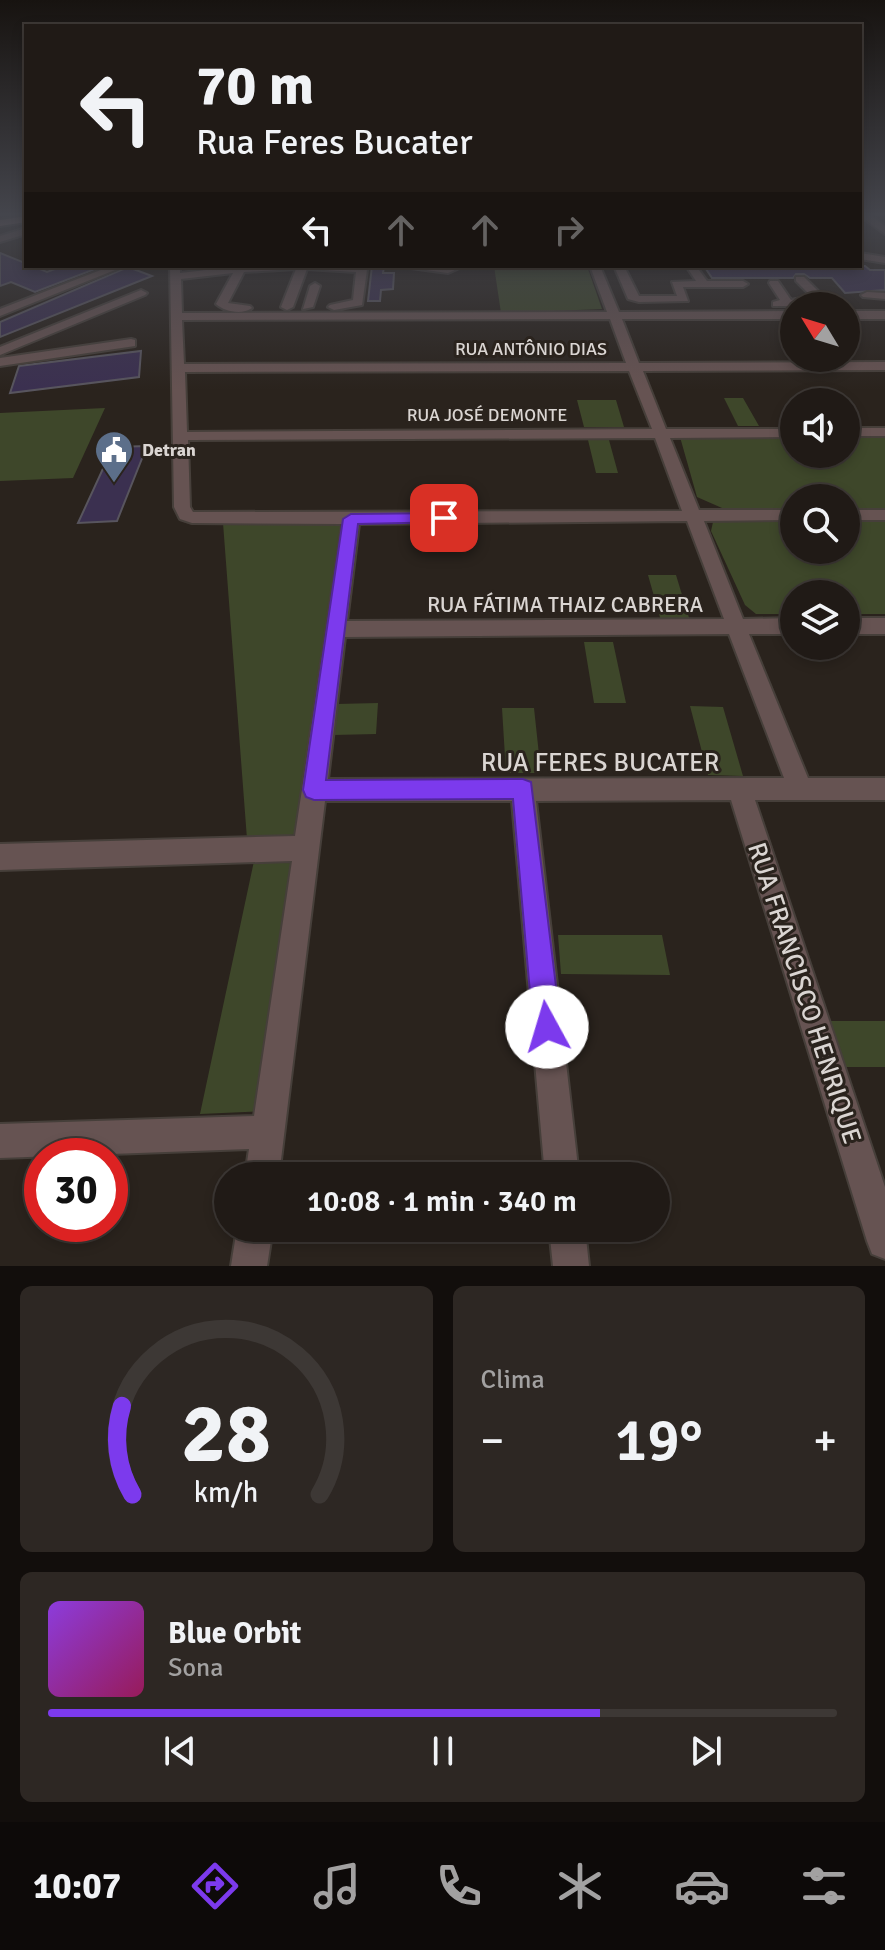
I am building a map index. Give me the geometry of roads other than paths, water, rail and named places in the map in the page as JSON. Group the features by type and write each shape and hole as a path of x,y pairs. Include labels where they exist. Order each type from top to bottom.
{"street":[{"path":"0,313 104,272"},
{"path":"176,272 182,507 186,515 199,518 351,519 780,515"},
{"path":"239,272 222,304 224,307 348,307 358,303 362,272"},
{"path":"287,307 300,272"},
{"path":"597,272 800,789"},
{"path":"622,272 634,298 780,308"},
{"path":"695,272 704,284"},
{"path":"800,279 813,292"},
{"path":"774,283 780,292"},
{"path":"686,302 676,284 743,284"},
{"path":"307,307 315,286"},
{"path":"0,351 141,293"},
{"path":"867,295 885,296"},
{"path":"177,317 612,309 686,302"},
{"path":"612,309 780,309"},
{"path":"860,315 885,315"},
{"path":"0,362 131,343"},
{"name":"RUA ANTÔNIO DIAS","path":"178,368 885,366"},
{"path":"860,432 885,432"},
{"name":"RUA JOSÉ DEMONTE","path":"180,436 780,433"},
{"path":"860,515 885,515"},
{"path":"264,1162 351,519"},
{"name":"RUA FÁTIMA THAIZ CABRERA","path":"336,629 780,626"},
{"path":"860,626 885,626"},
{"path":"523,789 561,1162"},
{"name":"RUA FERES BUCATER","path":"314,790 885,789"},
{"name":"RUA FRANCISCO HENRIQUE","path":"740,791 885,1241"},
{"path":"0,857 306,848"},
{"path":"0,1141 268,1132"},
{"path":"249,1266 253,1242"},
{"path":"568,1242 571,1266"}],"place":[{"name":"Detran","path":"114,484"}]}
